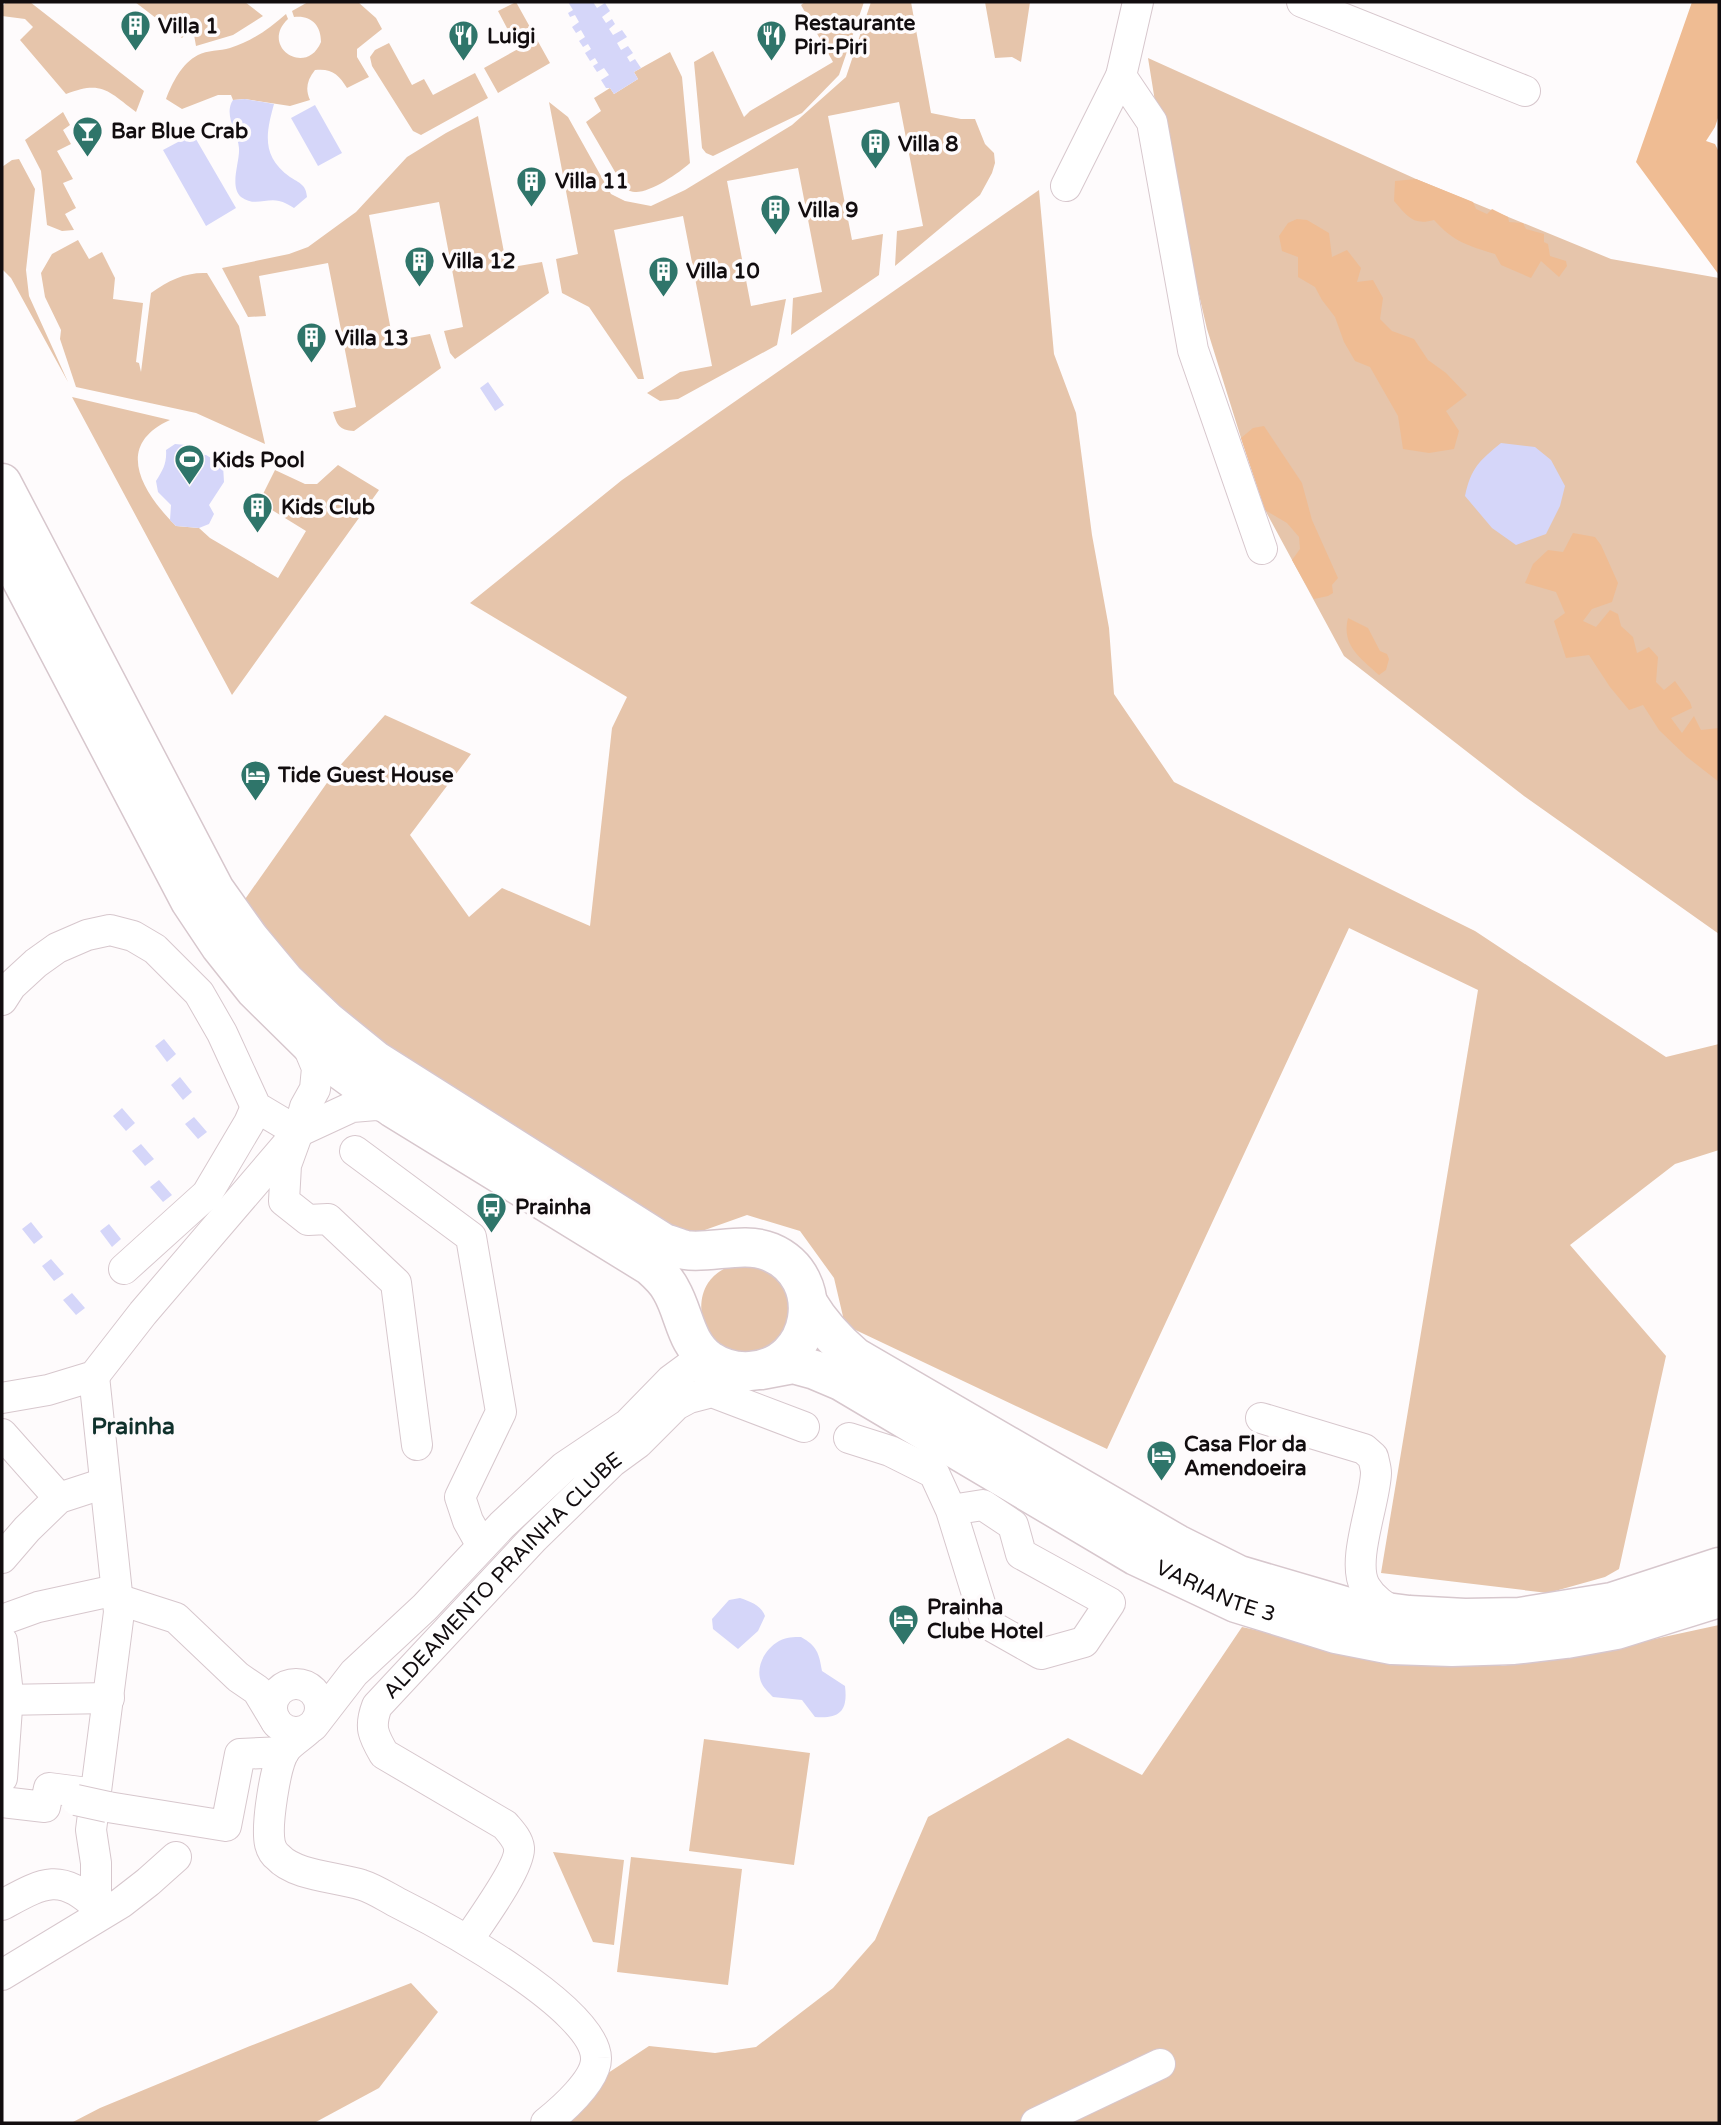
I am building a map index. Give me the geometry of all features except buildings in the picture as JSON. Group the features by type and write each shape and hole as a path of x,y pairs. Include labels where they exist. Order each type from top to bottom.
{"main road":[{"path":"2,483 215,890 250,939 285,981 327,1021 375,1060 664,1243 686,1250 759,1248 782,1259 800,1278 808,1303 808,1316 800,1340 783,1360 759,1370 733,1370 720,1366 699,1351 673,1293 664,1278 650,1266 393,1108 324,1058 256,990 220,946 190,901 2,543"},
{"path":"688,1331 683,1303 691,1278 709,1259 733,1248"},
{"name":"VARIANTE 3","path":"808,1303 820,1324 855,1357 1095,1498 1239,1575 1317,1599 1348,1607 1398,1614 1465,1618 1520,1617 1612,1602 1719,1567"},
{"name":"VARIANTE 3","path":"759,1370 793,1364 841,1381 1136,1556 1236,1603 1336,1634 1392,1644 1452,1647 1514,1645 1616,1630 1719,1598"}],"street":[{"path":"1066,186 1121,76 1138,2"},
{"path":"1302,2 1525,91"},
{"path":"1121,76 1152,122 1193,350 1262,549"},
{"path":"5,990 57,948 110,930 134,936 155,949 199,993 222,1033 256,1107 298,1132"},
{"path":"305,1039 317,1068 315,1089 305,1107 286,1165 284,1201 309,1220 328,1219 396,1283 417,1444"},
{"path":"2,1398 48,1390 94,1376 143,1313 298,1132 352,1107 376,1105 393,1108"},
{"path":"124,1269 207,1194 256,1107"},
{"path":"355,1151 471,1237 501,1412 460,1497"},
{"path":"671,1380 688,1331"},
{"path":"671,1380 690,1366 720,1366"},
{"path":"94,1376 119,1612 96,1863 96,1911"},
{"name":"ALDEAMENTO PRAINHA CLUBE","path":"355,1673 425,1607 482,1546 564,1467 628,1424 671,1380"},
{"name":"ALDEAMENTO PRAINHA CLUBE","path":"468,1940 518,1859 519,1847 514,1835 505,1825 384,1754 375,1738 372,1722 377,1706 533,1539 611,1462 638,1443 676,1405 689,1398 712,1392 804,1427"},
{"path":"1261,1418 1364,1450 1373,1457 1376,1474 1362,1555 1362,1578 1378,1603 1398,1614"},
{"path":"2,1434 59,1497"},
{"path":"849,1438 890,1451 934,1473 951,1510 986,1623 1041,1654 1084,1642 1110,1603 1021,1554 1013,1525 983,1505 951,1510"},
{"path":"2,1558 59,1497 105,1483"},
{"name":"ALDEAMENTO PRAINHA CLUBE","path":"460,1497 474,1509 508,1520"},
{"name":"ALDEAMENTO PRAINHA CLUBE","path":"460,1497 468,1521 482,1546"},
{"path":"1317,1599 1345,1587 1354,1576 1362,1555"},
{"path":"2,1620 38,1607 117,1595 176,1618 238,1677 317,1695 321,1707 318,1717 291,1734 240,1754 226,1826 102,1810 49,1788 45,1807 2,1802"},
{"path":"111,1685 154,1610"},
{"path":"2,1642 2,1778"},
{"path":"291,1734 272,1713 274,1699 283,1688 334,1685 355,1673"},
{"path":"355,1673 291,1734 275,1779 269,1826 270,1846 278,1858 290,1866 364,1885 468,1940 521,1974 567,2013 589,2037 596,2057 592,2074 559,2112 545,2123"},
{"path":"4,1700 111,1685"},
{"path":"2,1905 49,1883 78,1859 102,1810"},
{"path":"2,1975 96,1911 121,1903 176,1857"},
{"path":"49,1883 66,1886 84,1894 96,1911"},
{"path":"1036,2123 1160,2064"}],"shaded area":[{"path":"6,2 30,2 144,91 136,112 111,93 97,88 66,94 20,40 33,27 25,19 2,16 2,7"},
{"path":"135,2 245,2 263,16 233,35 196,46 194,35 188,31 182,38"},
{"path":"308,2 358,2 376,18 382,29 357,49 357,57 369,77 347,88 334,73 315,70 308,85 310,100 290,106 245,99 233,100 231,95 218,95 182,109 166,99 178,74 192,59 202,53 246,42 267,30 286,14 288,19 280,29 282,48 296,58 314,52 321,42 317,26 305,18 294,17 292,11"},
{"path":"516,2 550,63 498,93 484,68 518,49 498,11"},
{"path":"805,2 864,2 839,75 802,113 713,156 706,153 702,148 694,62 713,51 744,117 833,62 801,5"},
{"path":"871,2 911,2 931,113 975,119 985,144 994,153 992,173 980,195 895,266 897,231 923,226 899,102 828,116 852,240 883,234 879,275 791,335 793,298 822,292 798,168 727,181 751,306 786,299 777,345 678,399 660,401 647,393 680,372 712,366 683,216 614,230 644,379 638,379 589,307 562,293 556,259 578,254 549,102 568,117 611,194 625,201 651,206 685,190 792,125 846,77"},
{"path":"985,2 1030,2 1021,62 1012,57 995,58"},
{"path":"1692,2 1719,2 1719,115 1706,141 1715,144 1719,152 1719,275 1636,162"},
{"path":"389,43 412,85 424,79 433,95 475,73 488,98 421,135 413,131 372,66 370,57 375,50"},
{"path":"670,52 682,77 690,163 656,186 633,192 625,189 586,122 601,111 594,98 610,88 614,94 638,79 634,72"},
{"path":"1148,58 1416,179 1611,259 1719,278 1719,934 1524,796 1344,656 1265,510 1241,438 1207,329 1158,120"},
{"path":"63,112 70,125 63,130 71,144 57,151 73,179 63,183 76,208 65,214 74,230 62,231 47,225 41,171 25,140"},
{"path":"478,116 507,268 542,262 549,293 455,359 450,353 444,331 463,327 439,202 369,215 393,341 430,334 441,368 354,431 342,428 333,412 356,407 328,263 259,276 266,316 248,317 222,268 289,254 308,247 356,212 407,157"},
{"path":"19,159 35,189 26,270 29,296 68,382 11,278 2,269 2,167"},
{"path":"1416,179 1473,202 1476,209 1487,214 1492,209 1508,217 1509,222 1523,223 1526,229 1544,234 1544,242 1548,244 1550,256 1566,261 1567,266 1559,277 1541,261 1531,278 1501,265 1495,254 1455,238 1434,220 1416,221 1394,201 1395,181"},
{"path":"1039,190 1054,354 1076,413 1092,535 1109,628 1114,694 1174,782 1475,931 1666,1057 1719,1044 1719,1150 1675,1164 1570,1245 1666,1356 1619,1569 1605,1577 1548,1593 1381,1573 1478,990 1349,928 1107,1449 845,1325 834,1278 800,1231 747,1215 688,1236 354,1033 243,902 336,770 385,715 471,754 410,835 469,917 502,888 590,926 612,728 627,697 470,603 622,480"},
{"path":"1297,219 1307,220 1329,233 1332,257 1347,250 1361,268 1357,282 1373,280 1383,298 1380,319 1392,331 1414,339 1428,360 1446,373 1467,395 1446,411 1459,431 1454,449 1429,453 1403,449 1398,416 1370,367 1355,361 1344,342 1335,317 1315,287 1298,277 1298,257 1282,251 1279,236 1288,223"},
{"path":"78,240 89,259 102,252 115,278 113,299 143,303 136,362 139,363 141,372 151,293 178,278 207,273 239,326 265,444 196,413 76,387 60,339 61,330 45,297 41,273 52,254"},
{"path":"72,397 170,420 152,431 142,443 138,457 139,471 153,500 176,526 199,528 210,538 278,578 306,531 259,502 275,470 305,484 317,484 338,465 379,490 232,695"},
{"path":"1264,426 1302,483 1312,520 1338,578 1332,585 1333,593 1328,596 1314,599 1292,560 1300,549 1299,537 1287,523 1265,510 1241,438 1253,428"},
{"path":"1573,533 1595,537 1618,583 1612,602 1592,609 1583,621 1596,627 1610,610 1618,614 1621,626 1633,637 1637,653 1649,647 1658,657 1656,682 1664,690 1675,681 1690,702 1692,708 1671,718 1682,733 1694,716 1701,730 1719,728 1719,782 1659,730 1643,705 1629,710 1589,655 1566,658 1554,621 1565,613 1556,592 1525,583 1533,564 1548,550 1563,552"},
{"path":"1348,618 1368,628 1380,651 1387,654 1389,659 1386,670 1379,675 1359,657 1350,644 1347,636"},
{"path":"739,1262 780,1275 794,1319 770,1350 731,1353 714,1342 704,1323 701,1302 708,1283 718,1273"},
{"path":"1719,1625 1719,2123 558,2123 605,2075 649,2046 715,2053 756,2047 833,1988 875,1940 928,1817 1068,1738 1142,1775 1242,1627 1389,1659 1502,1666 1636,1643"},
{"path":"704,1739 810,1753 794,1865 689,1851"},
{"path":"553,1852 624,1860 614,1945 593,1942"},
{"path":"631,1857 742,1869 728,1985 617,1972"},
{"path":"411,1983 438,2012 379,2088 314,2123 71,2123 100,2108 250,2046"}],"water":[{"path":"568,2 593,2 597,8 605,3 610,11 602,17 606,23 612,19 615,24 609,29 613,35 622,30 627,37 617,43 621,50 628,46 633,53 627,57 630,62 635,59 641,68 634,72 638,79 614,94 610,88 606,88 601,80 609,75 604,68 597,72 593,66 598,63 595,58 590,61 585,53 591,49 588,44 583,47 579,41 585,37 581,30 576,33 572,27 579,22 575,15 570,17 568,13 573,10"},
{"path":"245,99 274,104 268,134 270,152 281,169 301,184 307,197 294,208 274,200 246,200 238,192 235,180 239,148 230,118 230,106 233,100"},
{"path":"315,105 342,153 318,166 291,118"},
{"path":"193,134 236,208 206,226 163,150"},
{"path":"488,382 504,405 495,411 480,388"},
{"path":"1501,443 1535,447 1551,460 1565,486 1560,506 1546,534 1516,545 1492,528 1465,496 1477,466"},
{"name":"Kids Pool","path":"175,444 186,445 195,454 206,455 223,465 224,482 209,505 214,514 209,524 199,528 176,526 170,520 171,505 158,492 156,481 164,466 166,450"},
{"path":"164,1039 176,1054 167,1062 155,1046"},
{"path":"180,1077 192,1092 183,1100 171,1085"},
{"path":"122,1108 135,1123 126,1131 113,1116"},
{"path":"194,1117 207,1132 198,1139 185,1124"},
{"path":"141,1144 154,1159 145,1166 132,1151"},
{"path":"159,1180 172,1195 163,1202 150,1187"},
{"path":"31,1222 43,1237 34,1244 22,1229"},
{"path":"109,1224 121,1239 112,1247 100,1231"},
{"path":"51,1259 64,1274 54,1281 42,1266"},
{"path":"72,1293 85,1308 76,1315 63,1300"},
{"path":"740,1598 758,1607 765,1616 758,1631 738,1649 713,1629 712,1619 729,1600"},
{"path":"801,1637 816,1651 822,1671 845,1686 845,1702 836,1715 815,1717 802,1700 773,1697 762,1684 760,1665 769,1649 782,1640"}],"place":[{"name":"Villa 1","path":"135,53"},
{"name":"Restaurante Piri-Piri","path":"771,62"},
{"name":"Luigi","path":"464,63"},
{"name":"Bar Blue Crab","path":"88,158"},
{"name":"Villa 8","path":"875,171"},
{"name":"Villa 11","path":"532,208"},
{"name":"Villa 9","path":"775,237"},
{"name":"Villa 12","path":"419,288"},
{"name":"Villa 10","path":"663,298"},
{"name":"Villa 13","path":"312,365"},
{"name":"Kids Pool","path":"189,487"},
{"name":"Kids Club","path":"258,534"},
{"name":"Tide Guest House","path":"255,802"},
{"name":"Prainha","path":"492,1234"},
{"name":"Casa Flor da Amendoeira","path":"1161,1483"},
{"name":"Prainha Clube Hotel","path":"904,1646"}],"district":[{"name":"Prainha","path":"133,1427"}]}
